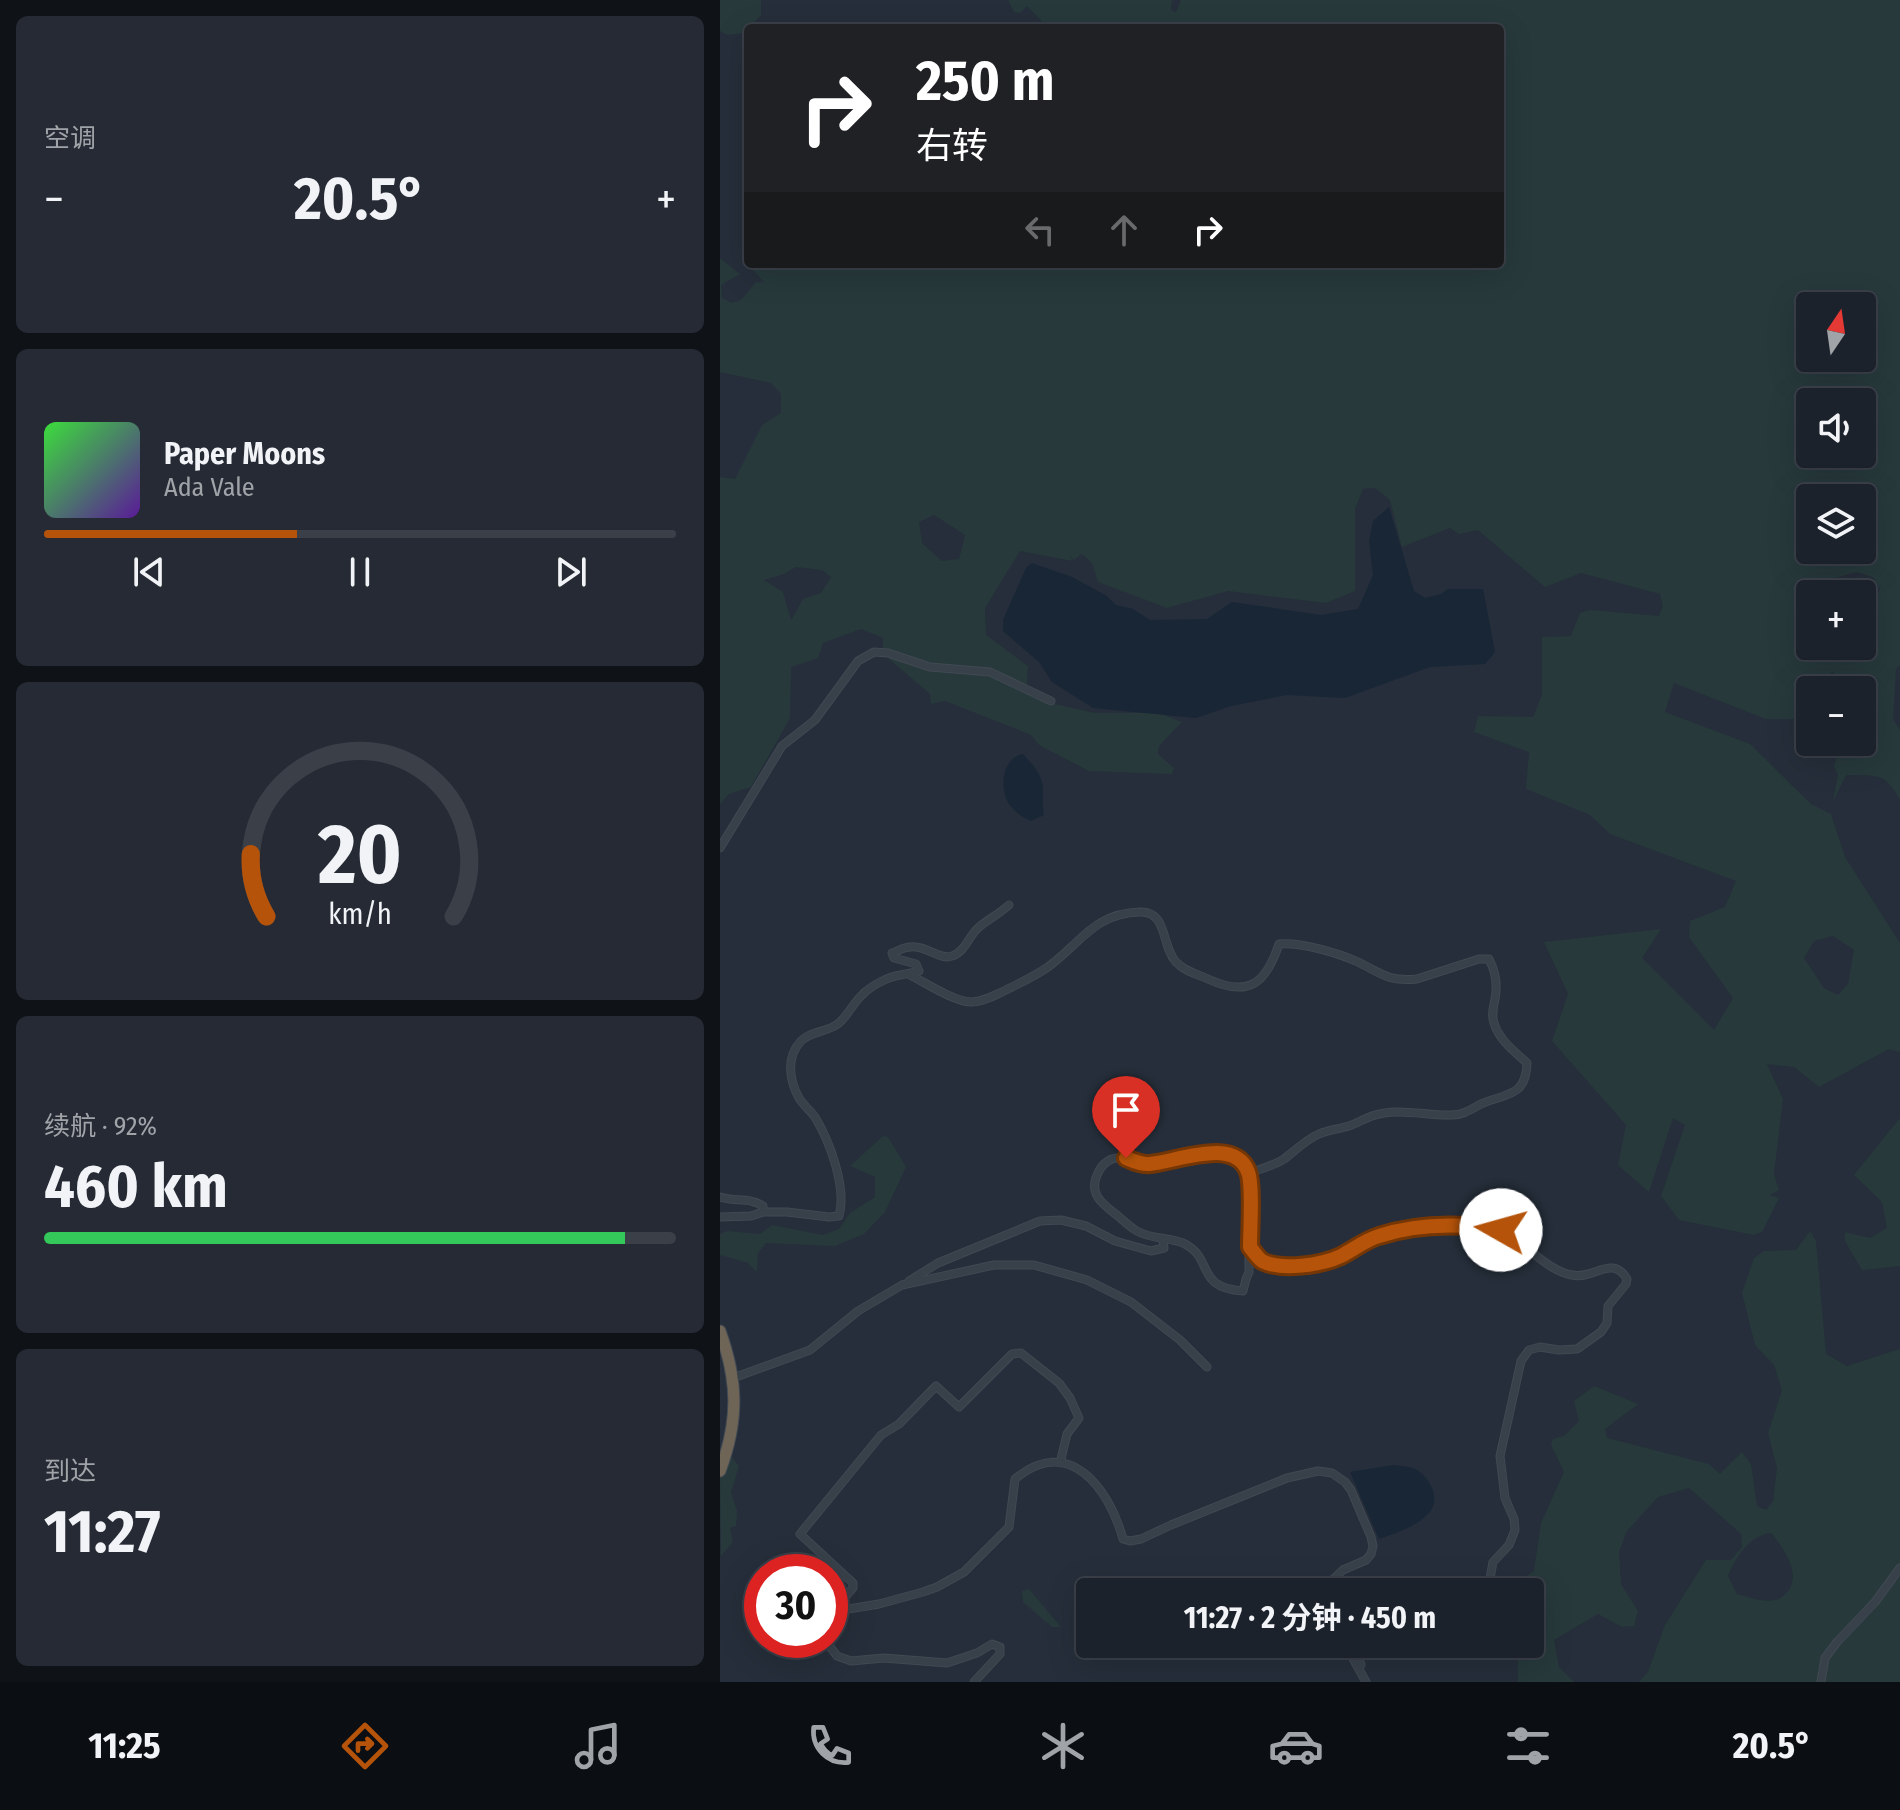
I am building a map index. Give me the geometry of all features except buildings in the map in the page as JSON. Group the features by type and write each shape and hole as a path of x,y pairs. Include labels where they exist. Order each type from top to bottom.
{"highway":[{"path":"720,1331 729,1357 734,1398 733,1424 720,1471"}],"street":[{"path":"720,848 782,746 815,720 858,661 874,652 888,653 930,667 990,672 1051,701"},
{"path":"910,975 919,971 916,964 894,958 892,953 907,946 926,948 941,957 952,956 964,948 978,928 1009,905"},
{"path":"720,1217 751,1216 763,1212 839,1216 842,1205 835,1163 815,1118 800,1099 791,1079 791,1056 803,1038 831,1028 864,993 900,974 910,975 957,998 972,1002 987,999 1050,966 1099,922 1142,912 1153,914 1160,922 1175,961 1215,982 1237,988 1258,983 1272,964 1279,944 1290,943 1337,955 1384,977 1406,980 1479,959 1489,959 1496,979 1492,1013 1494,1024 1503,1041 1527,1063 1527,1074 1514,1092 1453,1115 1374,1115 1353,1125 1320,1133 1272,1166 1249,1173"},
{"path":"1209,1153 1240,1158 1249,1173 1249,1272 1243,1291 1215,1284 1195,1250 1181,1242 1163,1240 1139,1233 1101,1203 1094,1191 1094,1180 1103,1164 1126,1158 1146,1165 1209,1153"},
{"path":"720,1197 755,1200 763,1206 763,1212"},
{"path":"733,1378 810,1350 858,1311 938,1263 1040,1221 1061,1220 1086,1226 1115,1241 1151,1251 1164,1248 1163,1240"},
{"path":"1250,1247 1262,1260 1278,1265 1301,1266 1339,1257 1381,1235 1428,1225 1459,1225 1501,1230 1547,1264 1569,1274 1588,1275 1611,1267 1624,1274 1626,1284 1610,1301 1607,1323 1601,1332 1577,1349 1540,1347 1529,1350 1521,1361 1500,1456 1505,1498 1515,1524 1514,1535 1493,1562 1490,1578"},
{"path":"902,1285 994,1265 1034,1265 1087,1280 1131,1302 1180,1340 1207,1367"},
{"path":"822,1554 800,1534 881,1435 899,1424 936,1386 959,1407 1012,1354 1021,1353 1059,1383 1079,1418 1067,1434 1060,1463"},
{"path":"848,1610 923,1592 964,1572 1009,1527 1015,1479 1033,1466 1046,1463 1060,1463 1082,1471 1094,1481 1117,1518 1123,1539 1130,1541 1287,1478 1318,1471 1337,1475 1351,1490 1373,1546 1366,1560 1343,1570 1336,1578"},
{"path":"1821,1682 1825,1658 1875,1602 1900,1568"},
{"path":"843,1658 851,1661 884,1658 947,1663 996,1644 1000,1647 1000,1654 974,1682"},
{"path":"1353,1658 1367,1682"},
{"path":"1359,1658 1367,1682"}],"shaded area":[{"path":"720,0 761,0 761,15 752,24 744,24 744,33 727,35 720,31"},
{"path":"1008,0 1172,0 1171,10 1176,12 1181,0 1900,0 1900,665 1896,669 1893,719 1900,730 1900,800 1889,784 1879,777 1846,775 1833,802 1838,775 1834,766 1837,756 1876,756 1876,676 1836,676 1832,671 1830,676 1796,676 1796,719 1766,719 1674,683 1665,712 1750,744 1811,804 1831,814 1845,857 1900,943 1900,1052 1889,1049 1819,1087 1794,1067 1767,1064 1783,1099 1774,1174 1779,1190 1770,1195 1779,1198 1762,1232 1754,1235 1679,1220 1661,1196 1685,1125 1673,1118 1649,1192 1618,1165 1626,1125 1552,1041 1568,994 1544,942 1661,929 1642,958 1714,1030 1733,998 1689,937 1690,921 1725,907 1736,881 1610,834 1590,815 1526,789 1529,752 1474,732 1478,716 1533,717 1542,695 1542,637 1571,636 1580,613 1590,610 1659,616 1663,606 1660,594 1581,573 1545,587 1478,530 1459,534 1450,528 1402,547 1390,500 1375,488 1363,489 1355,509 1355,591 1326,603 1228,591 1167,608 1098,582 1092,563 1082,554 1074,560 1069,555 1073,561 1020,551 985,608 986,635 1028,666 1027,684 1041,701 1095,713 1159,713 1182,722 1159,746 1158,754 1174,768 1172,774 1089,771 1039,745 1031,735 945,701 931,704 930,694 883,654 883,638 861,629 823,643 818,658 791,667 790,718 751,787 729,794 720,804 720,477 735,479 762,425 781,413 781,394 771,383 720,372 720,258 740,274 721,285 722,298 732,303 741,300 756,282 764,282 753,270 761,268 1504,268 1504,24 1041,24 1041,20 1027,6 1020,13 1014,12","holes":["934,515 965,535 959,559 942,561 922,543 919,522","796,567 822,570 831,577 821,593 803,599 791,620 783,592 764,580","1833,936 1854,950 1848,984 1838,995 1824,988 1804,958 1814,941"]},
{"path":"1900,1118 1900,1266 1862,1270 1845,1241 1845,1232 1870,1238 1887,1228 1882,1202 1854,1175"},
{"path":"883,1136 888,1137 906,1167 885,1212 864,1234 835,1246 766,1243 758,1253 757,1272 748,1263 720,1255 720,1234 727,1231 760,1234 772,1225 823,1235 839,1229 850,1213 875,1197 875,1177 850,1166"},
{"path":"1810,1231 1816,1241 1826,1354 1847,1366 1900,1349 1900,1682 1639,1682 1648,1672 1665,1625 1706,1560 1731,1560 1742,1547 1741,1534 1689,1488 1658,1497 1627,1531 1619,1552 1621,1584 1638,1611 1634,1626 1622,1627 1598,1614 1554,1640 1559,1667 1574,1682 1518,1682 1518,1658 1544,1658 1544,1578 1523,1578 1534,1571 1541,1523 1564,1472 1551,1445 1553,1439 1564,1436 1579,1421 1574,1401 1594,1386 1638,1404 1605,1429 1607,1438 1709,1464 1720,1474 1742,1452 1751,1464 1757,1506 1766,1510 1773,1501 1777,1468 1768,1433 1782,1390 1774,1365 1755,1345 1742,1293 1754,1258 1764,1251 1796,1250","holes":["1771,1533 1786,1554 1793,1579 1781,1598 1770,1601 1737,1594 1728,1576 1739,1555 1756,1538"]},
{"path":"728,1453 739,1466 731,1493 737,1511 736,1526 730,1528 733,1542 721,1556 720,1478"},
{"path":"1029,1589 1061,1627 1052,1627 1023,1602 1022,1591"}],"water":[{"path":"1389,507 1414,591 1425,598 1448,589 1483,589 1495,652 1485,664 1430,667 1345,698 1287,695 1231,706 1196,718 1093,708 1052,682 1039,662 1003,631 1003,620 1026,568 1032,563 1072,577 1107,596 1116,605 1133,609 1150,620 1207,619 1232,602 1321,615 1358,609 1373,575 1369,541 1373,521"},
{"path":"1023,754 1039,774 1043,788 1044,815 1031,821 1013,809 1004,791 1008,765"},
{"path":"1393,1465 1412,1468 1422,1474 1433,1490 1433,1508 1406,1529 1379,1539 1350,1472"}],"route":[{"path":"1126,1158 1146,1165 1209,1153 1240,1158 1249,1173 1250,1247 1262,1260 1278,1265 1301,1266 1323,1262 1339,1257 1376,1236 1428,1225 1501,1230"}]}
